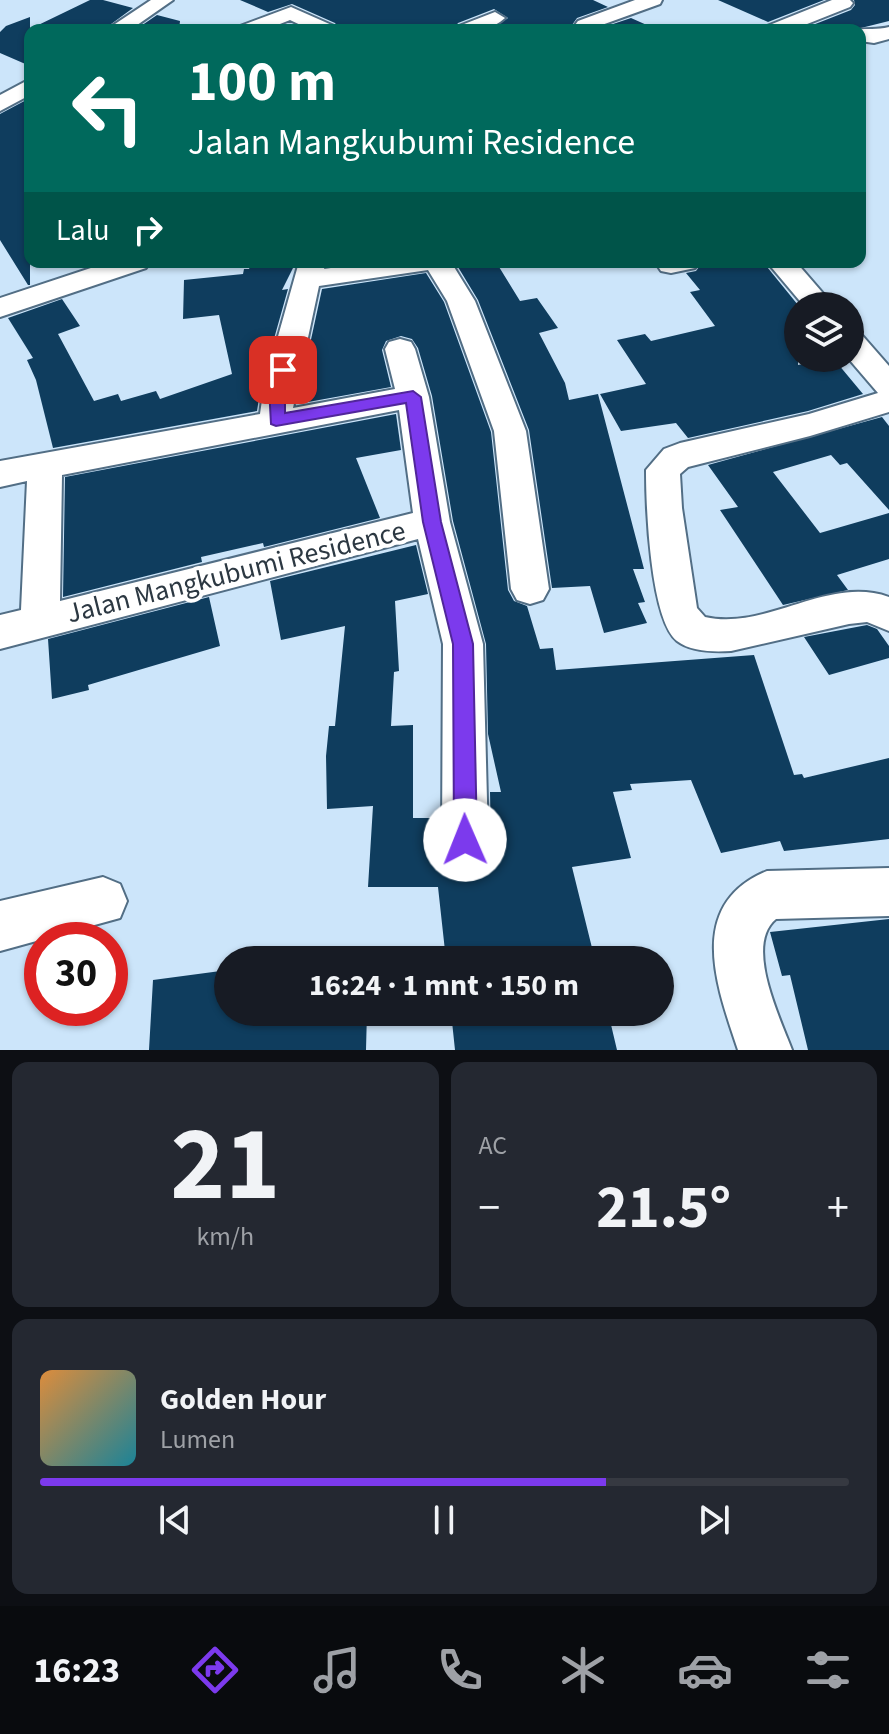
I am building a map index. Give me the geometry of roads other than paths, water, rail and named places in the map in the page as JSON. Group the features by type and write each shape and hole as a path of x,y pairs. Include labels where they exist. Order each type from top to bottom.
{"street":[{"path":"126,24 164,0"},
{"path":"588,24 653,0"},
{"path":"789,24 843,3 841,0"},
{"path":"264,24 291,13 314,24"},
{"path":"808,16 830,24"},
{"path":"135,18 152,24"},
{"path":"480,24 495,18"},
{"path":"866,36 889,33"},
{"path":"0,77 24,86"},
{"path":"0,104 24,90"},
{"path":"276,420 277,387 290,354 309,271 349,268"},
{"path":"441,268 461,301 510,431 530,589"},
{"path":"786,268 808,292"},
{"path":"0,308 84,269"},
{"name":"Jalan Mangkubumi Residence","path":"400,349 413,397 432,522 463,644 465,840"},
{"path":"864,357 889,386"},
{"path":"0,474 276,420 413,397"},
{"path":"889,401 810,425 692,451 676,458 663,470 664,508 678,608 692,631 706,636 733,634 868,605 889,615"},
{"name":"Jalan Mangkubumi Residence","path":"40,622 45,466"},
{"name":"Jalan Mangkubumi Residence","path":"0,632 432,522"},
{"path":"765,1050 741,976 737,943 744,913 752,903 767,895 889,892"},
{"path":"0,926 103,901"}]}
